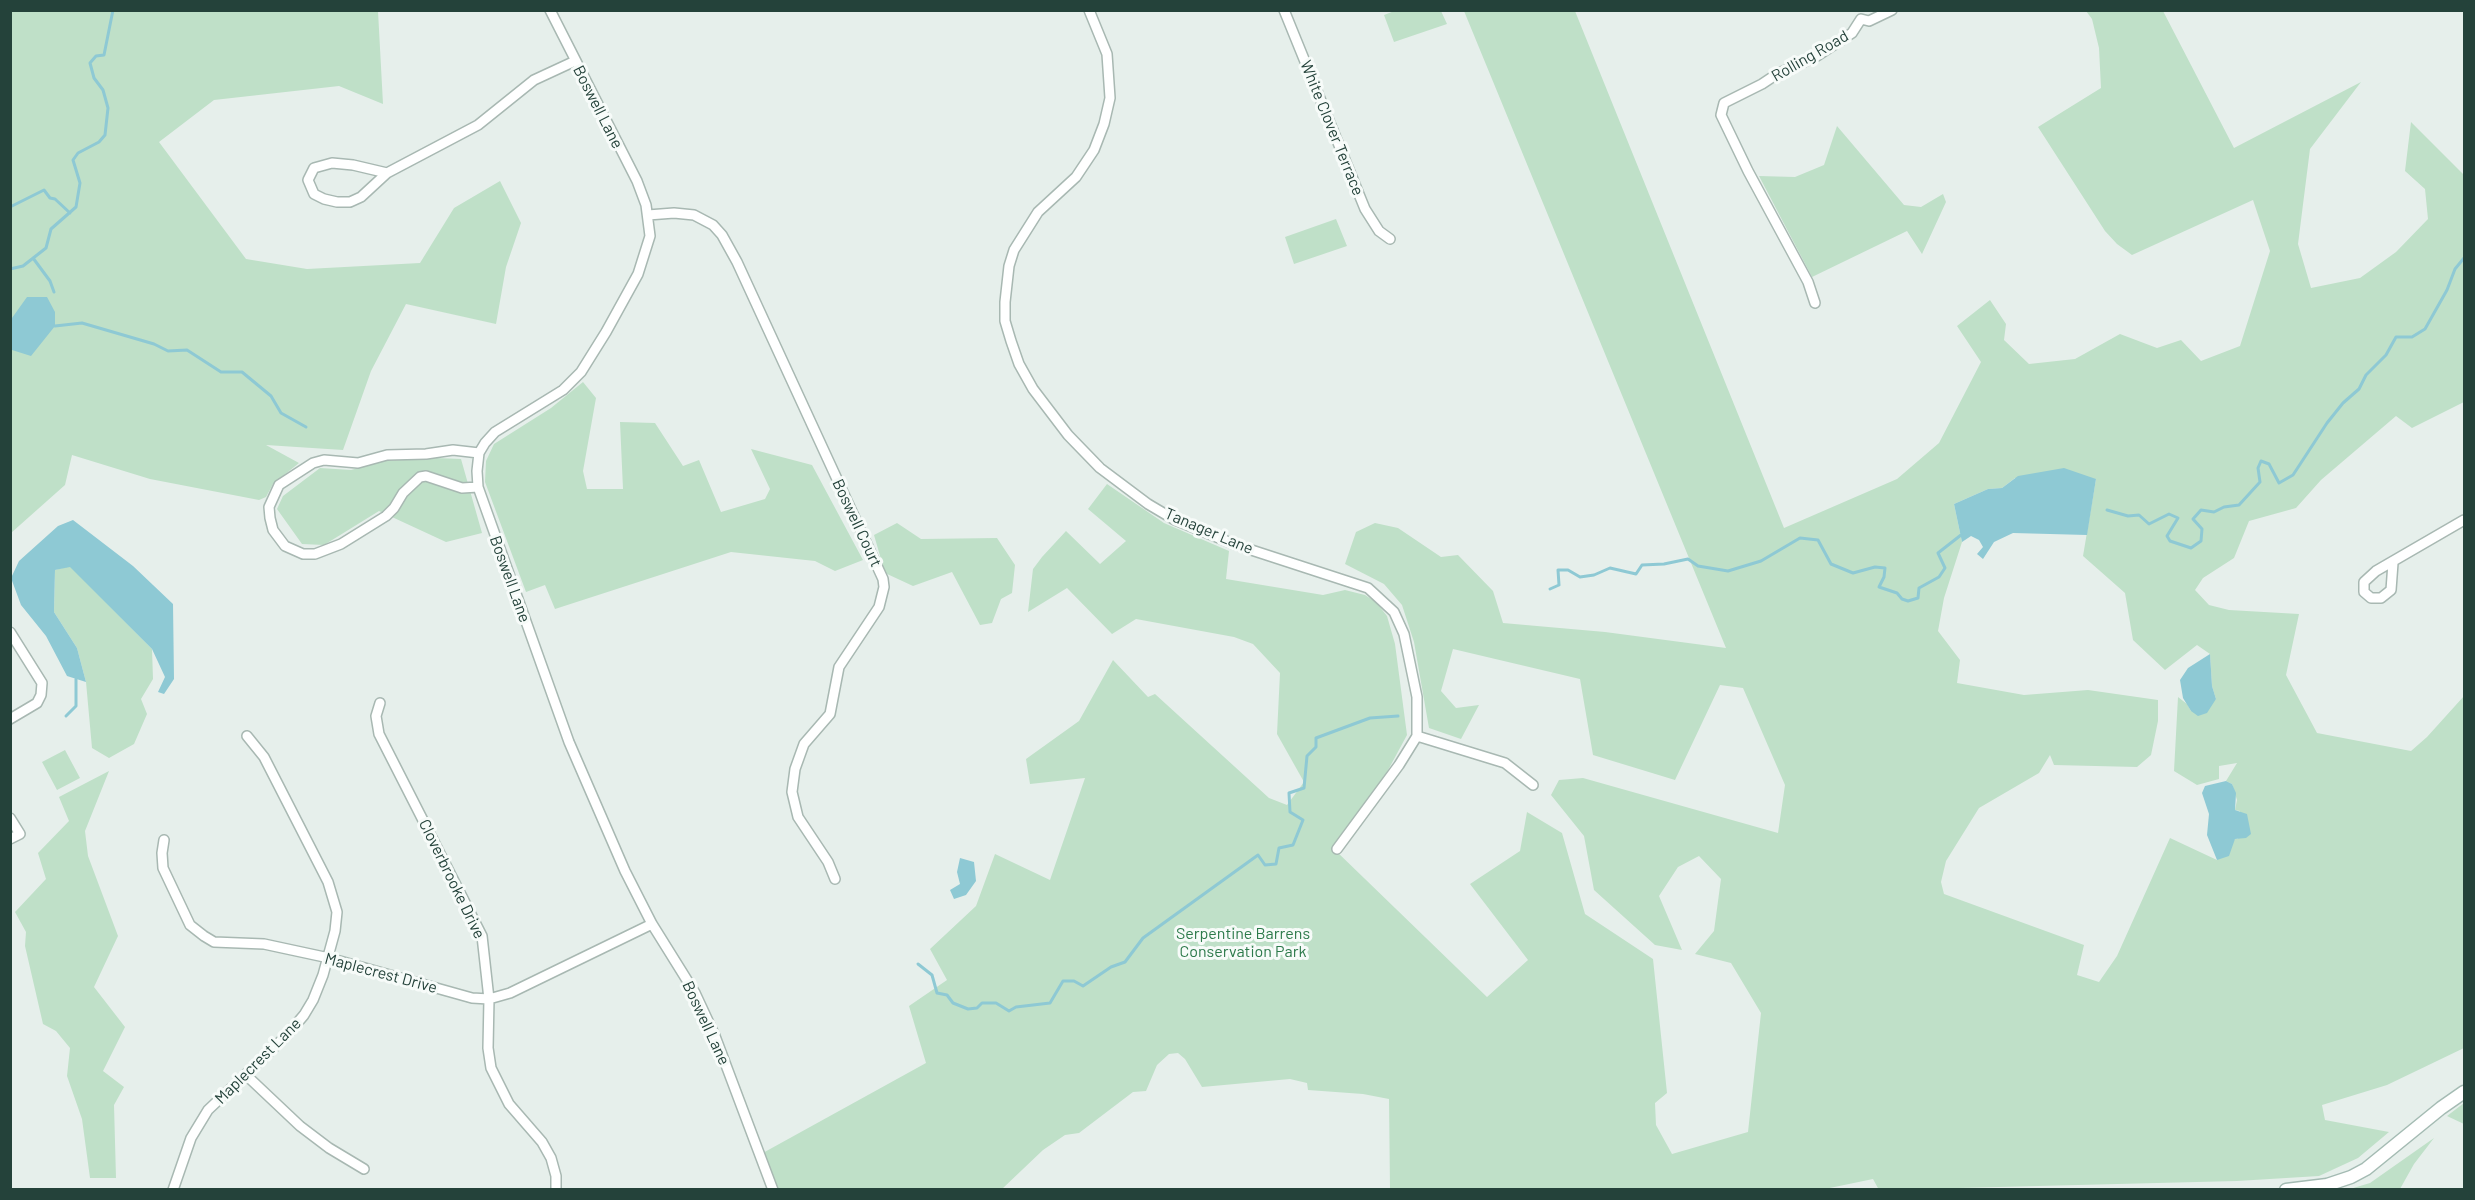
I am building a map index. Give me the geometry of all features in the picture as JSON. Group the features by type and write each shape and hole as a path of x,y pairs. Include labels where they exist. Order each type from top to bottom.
{"main road":[{"path":"2286,1190 2327,1185 2351,1177 2366,1168 2464,1092"}],"street":[{"name":"Boswell Lane","path":"550,10 637,181 648,215 650,236 638,274 581,372 563,390 545,403 495,432 479,453 478,487 569,742 625,871 652,924 695,993 716,1036 773,1190"},
{"name":"Tanager Lane","path":"1089,10 1107,54 1110,98 1104,124 1094,150 1076,177 1038,212 1014,250 1009,266 1005,321 1019,364 1033,389 1068,435 1100,468 1148,504 1175,520 1236,545 1341,578 1376,593 1394,612 1404,634 1417,697 1417,736"},
{"name":"White Clover Terrace","path":"1284,10 1365,209 1378,231 1390,239"},
{"path":"1864,10 1869,21"},
{"name":"Rolling Road","path":"1815,303 1808,282 1722,121 1724,103 1816,56 1852,33 1861,19 1869,21 1892,10"},
{"path":"387,173 332,163 314,168 308,180 314,194 337,202 350,202 361,197 387,173 478,125 534,80 575,61"},
{"name":"Boswell Court","path":"648,215 674,213 694,215 712,225 722,235 737,262 883,579 884,587 879,607 839,667 830,714 804,744 795,769 792,792 798,817 828,862 835,879"},
{"path":"478,487 462,489 426,476 420,477 403,493 386,516 341,543 315,554 303,554 285,546 273,530 270,518 270,507 279,485 314,463 324,460 358,462 387,455 426,454 453,450 479,453"},
{"path":"2393,563 2464,520"},
{"path":"10,632 42,683 37,703 10,719"},
{"name":"Cloverbrooke Drive","path":"380,703 376,716 379,734 482,936 489,999 488,1048 491,1068 509,1104 542,1142 551,1158 556,1176 556,1190"},
{"name":"Maplecrest Lane","path":"172,1190 199,1123 208,1110 288,1035 314,1000 329,958 337,912 335,899 264,757 247,736"},
{"path":"1337,849 1399,765 1417,736 1505,763 1533,785"},
{"path":"10,818 20,834 10,839"},
{"name":"Maplecrest Drive","path":"164,840 163,868 180,906 190,925 214,942 264,944 329,958 472,998 489,999 510,993 652,924"},
{"path":"246,1075 300,1126 329,1148 364,1169"}],"green space":[{"path":"1397,10 1441,11 1447,24 1394,42 1384,15"},
{"path":"11,11 378,11 383,104 339,86 214,100 159,142 246,259 307,269 420,263 454,208 500,181 521,223 506,267 496,324 406,304 371,371 343,450 266,445 299,463 273,484 266,497 259,500 150,479 72,455 65,485 11,533"},
{"name":"Serpentine Barrens Conservation Park","path":"1464,11 1575,11 1784,528 1897,479 1939,443 1981,362 1957,326 1990,300 2006,324 2004,340 2029,364 2075,359 2120,334 2157,348 2181,340 2201,361 2240,346 2270,251 2253,200 2132,255 2105,231 2038,127 2101,88 2099,48 2092,19 2086,11 2163,11 2234,148 2361,82 2310,149 2298,244 2311,288 2360,278 2396,252 2428,219 2425,189 2405,171 2411,122 2464,175 2464,402 2412,428 2396,416 2321,480 2296,508 2249,521 2234,558 2203,578 2195,590 2209,605 2229,610 2299,614 2286,675 2317,733 2411,751 2427,737 2464,696 2464,1048 2387,1085 2322,1105 2325,1120 2389,1132 2358,1158 2319,1176 2237,1181 1879,1190 1873,1179 1820,1190 1390,1189 1389,1099 1363,1094 1308,1090 1307,1083 1290,1079 1202,1087 1185,1059 1178,1053 1169,1054 1157,1065 1146,1091 1133,1092 1079,1133 1065,1135 1043,1150 1002,1189 773,1189 761,1154 926,1063 909,1006 947,980 930,949 976,906 995,854 1050,880 1085,778 1030,784 1026,759 1079,721 1113,660 1148,697 1155,694 1269,798 1287,805 1304,782 1277,734 1280,673 1253,644 1234,637 1136,619 1112,634 1067,588 1028,612 1033,569 1066,531 1100,564 1126,541 1088,509 1107,484 1164,523 1229,551 1226,579 1323,595 1345,590 1365,595 1376,602 1387,616 1395,644 1407,735 1387,772 1334,849 1487,997 1528,960 1470,884 1520,851 1527,812 1562,833 1585,914 1653,959 1667,1093 1655,1103 1656,1125 1672,1154 1748,1132 1761,1013 1731,963 1695,954 1714,931 1721,879 1699,856 1678,867 1659,896 1682,950 1655,945 1594,890 1584,836 1551,795 1559,780 1583,778 1778,833 1785,785 1743,688 1720,685 1675,780 1593,755 1580,679 1453,649 1441,691 1456,708 1479,705 1461,739 1429,728 1414,642 1402,605 1384,584 1345,564 1356,532 1375,523 1398,528 1441,557 1458,555 1493,591 1503,623 1605,632 1726,648","holes":["2015,478 2096,479 2083,556 2125,593 2133,640 2165,670 2197,645 2210,654 2212,686 2216,699 2191,711 2187,704 2178,697 2174,771 2197,785 2219,779 2219,766 2237,763 2226,781 2232,784 2237,800 2235,810 2240,811 2238,839 2235,839 2217,860 2170,838 2117,956 2099,982 2077,975 2084,945 1944,894 1941,882 1946,861 1979,808 2039,773 2050,755 2054,765 2137,767 2151,755 2158,721 2158,700 2088,690 2024,695 1957,683 1960,660 1938,631 1944,598 1962,542 1954,504 1988,489 2002,488"]},
{"path":"1837,126 1904,205 1921,207 1943,194 1946,202 1922,254 1907,231 1812,277 1759,176 1795,177 1824,165"},
{"path":"1336,219 1347,246 1294,264 1285,237"},
{"path":"583,382 596,398 583,471 587,489 623,489 620,422 655,423 683,466 699,460 721,512 765,499 770,489 751,449 812,465 863,560 835,571 815,561 731,552 555,609 545,585 526,592 485,482 486,461 494,444 551,408"},
{"path":"461,459 482,533 446,542 379,511 324,545 302,544 277,509 283,496 320,468 351,470 383,461"},
{"path":"897,523 921,539 997,538 1015,565 1012,593 1001,599 992,623 980,625 952,572 913,586 885,573 874,535"},
{"path":"70,566 152,649 153,679 141,699 147,714 134,744 109,758 92,748 86,682 77,648 54,612 55,570"},
{"path":"65,750 80,778 57,790 42,762"},
{"path":"109,771 85,831 88,856 118,936 94,987 125,1027 103,1071 124,1087 114,1105 116,1178 90,1178 82,1119 67,1076 70,1048 56,1031 43,1024 25,946 26,932 15,912 46,879 38,853 69,821 59,797"},
{"path":"2464,1103 2464,1124 2447,1116"},
{"path":"2434,1138 2414,1164 2400,1189 2350,1189 2370,1183"}],"water":[{"path":"27,297 47,297 55,312 55,326 31,356 12,350 12,318"},
{"path":"2064,468 2096,479 2087,535 2013,533 1994,542 1983,559 1977,554 1983,547 1979,540 1971,536 1962,542 1954,504 1988,489 2002,488 2018,476"},
{"path":"73,520 133,566 173,604 174,679 164,694 158,692 165,677 152,649 70,567 55,570 54,612 77,648 86,682 67,676 46,636 21,605 11,578 19,561 58,526"},
{"path":"2210,654 2212,686 2216,699 2207,713 2198,716 2191,711 2183,698 2180,680 2188,668"},
{"path":"2226,781 2232,784 2236,793 2235,810 2247,814 2251,834 2246,838 2235,839 2229,856 2217,860 2207,835 2209,814 2202,793 2205,786"},
{"path":"960,858 974,862 976,881 966,895 954,899 950,890 960,884 957,872"}],"waterway":[{"path":"10,269 23,266 46,248 51,229 76,207 80,183 73,160 78,153 99,142 105,135 108,108 103,90 94,78 90,63 96,56 104,55 113,10"},
{"path":"10,207 44,190 50,198 55,199 70,213"},
{"path":"33,258 50,281 54,292"},
{"path":"2107,510 2128,516 2139,515 2149,524 2169,514 2178,518 2167,536 2170,541 2191,548 2201,541 2202,529 2193,519 2201,510 2214,512 2224,507 2239,505 2260,482 2258,468 2261,461 2269,464 2279,483 2293,475 2327,423 2343,403 2359,389 2366,375 2386,355 2396,337 2412,337 2425,329 2447,290 2455,269 2464,258"},
{"path":"55,326 82,323 154,344 168,351 187,350 221,372 242,372 271,396 281,413 306,427"},
{"path":"1550,589 1559,585 1558,570 1568,570 1580,577 1594,575 1610,568 1636,574 1642,565 1664,564 1688,559 1698,566 1728,571 1761,561 1800,538 1818,540 1831,564 1853,573 1875,567 1885,568 1879,587 1897,593 1902,599 1908,601 1918,598 1919,588 1939,577 1945,568 1938,553 1961,535"},
{"path":"66,716 76,706 76,679"},
{"path":"918,964 932,975 937,993 947,995 953,1003 968,1009 977,1008 982,1003 996,1003 1009,1011 1016,1007 1050,1003 1063,981 1074,981 1083,986 1111,967 1125,962 1143,938 1258,855 1265,865 1276,864 1279,848 1293,845 1303,820 1290,812 1289,793 1304,788 1307,756 1316,747 1316,738 1370,718 1398,716"}]}
